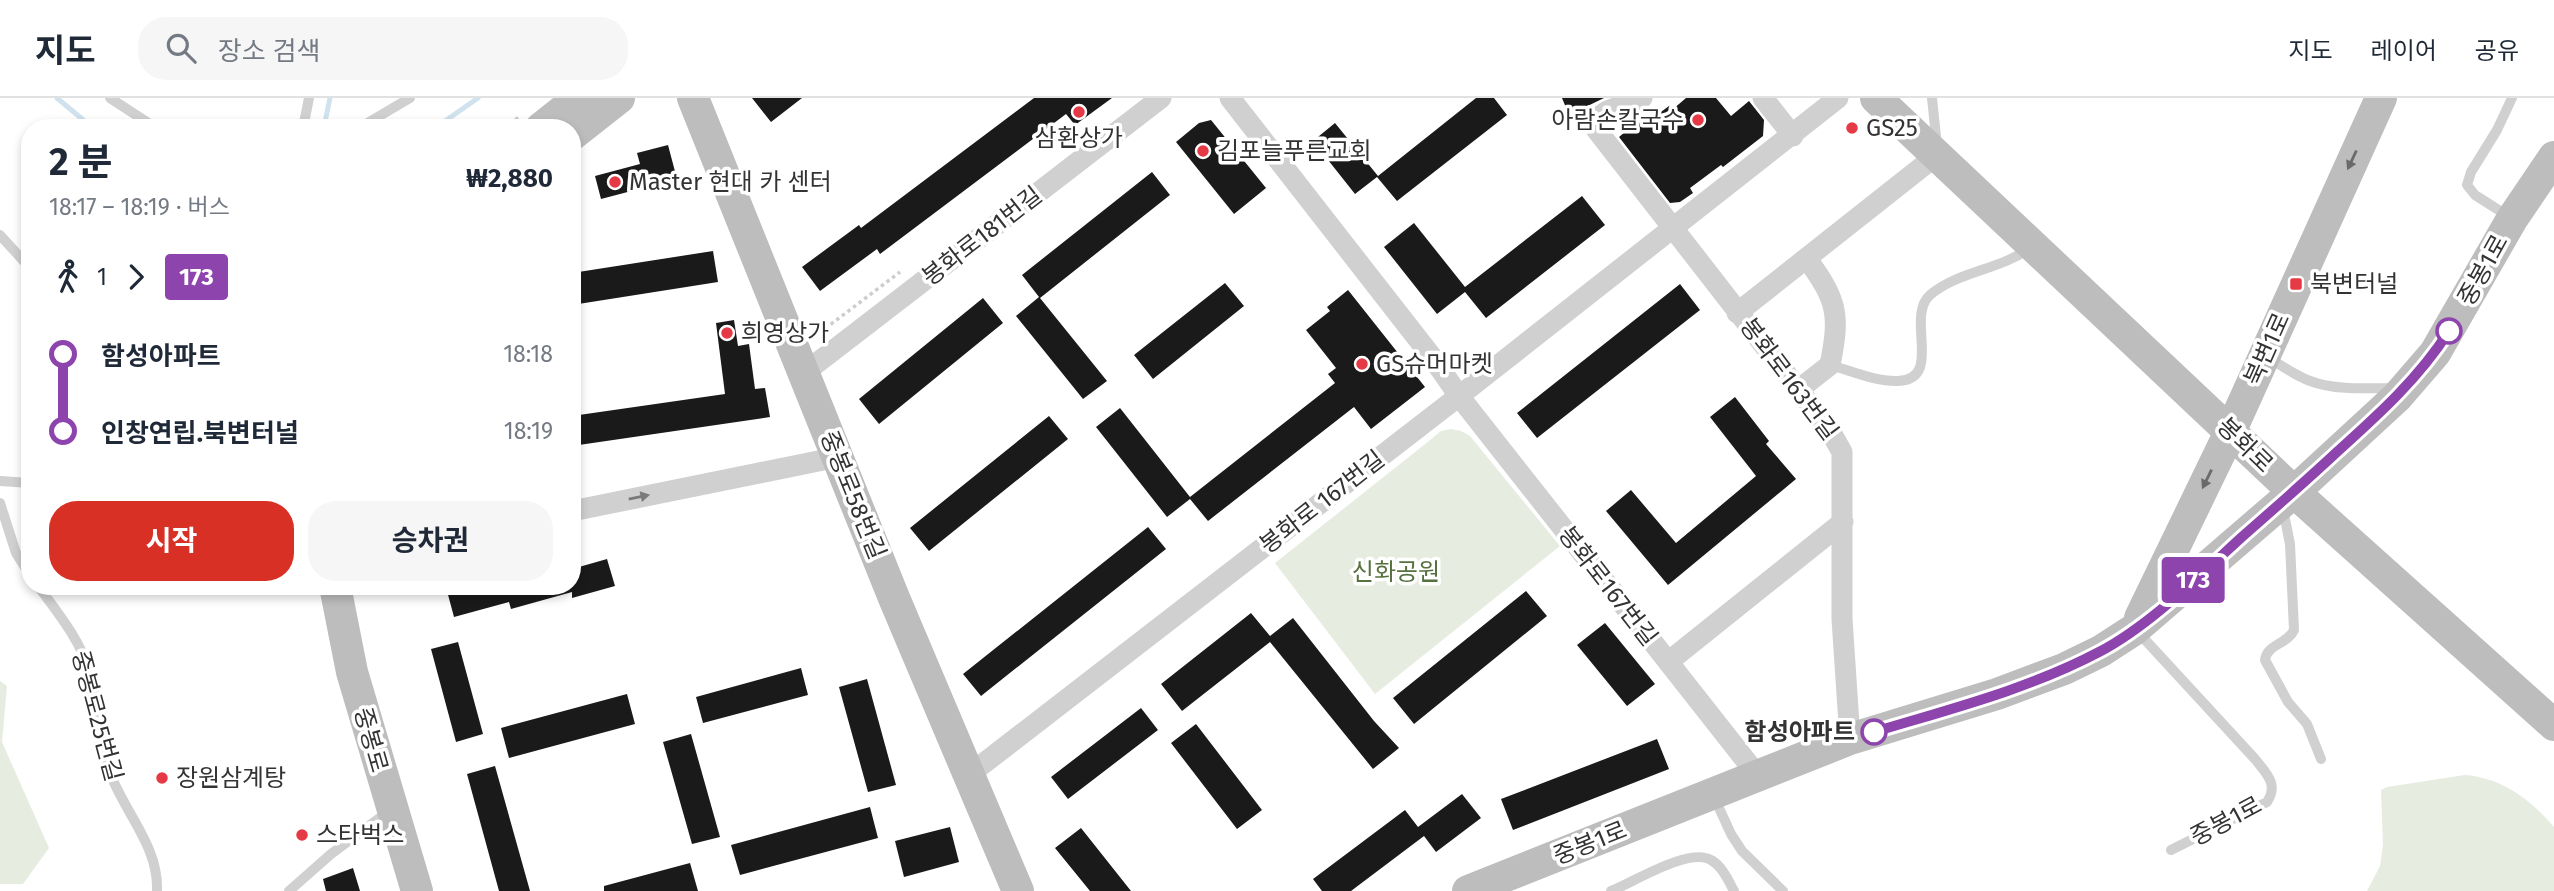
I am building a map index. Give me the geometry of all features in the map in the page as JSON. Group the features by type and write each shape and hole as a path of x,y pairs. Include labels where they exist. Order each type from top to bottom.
{"street":[{"path":"552,119 579,98"},
{"path":"581,128 619,98"},
{"name":"중봉로58번길","path":"692,98 894,598 1018,891"},
{"name":"봉화로181번길","path":"804,373 1161,98"},
{"path":"1230,98 1432,357 1459,396"},
{"path":"1642,98 1607,111 1597,118 1596,129 1737,313"},
{"path":"1763,98 1793,136"},
{"name":"봉화로 167번길","path":"970,774 1793,136 1838,98"},
{"name":"봉화로","path":"1876,98 2231,430 2288,497 2554,725"},
{"name":"북변1로","path":"2135,629 2231,430 2373,100"},
{"name":"봉화로163번길","path":"1850,739 1842,619 1842,452 1829,429 1737,313 1937,155"},
{"name":"중봉1로","path":"1468,891 1850,739 1997,694 2053,673 2101,651 2135,629 2288,497 2405,388 2435,353 2512,219 2554,158"},
{"path":"1798,390 1830,365 1836,335 1833,301 1826,285 1807,259"},
{"name":"봉화로167번길","path":"1459,396 1758,776"},
{"path":"581,509 838,457"},
{"path":"1668,662 1843,522"},
{"path":"2183,527 2194,551 2214,562"},
{"name":"중봉로","path":"336,595 342,634 354,682 416,891"},
{"name":"중봉로","path":"357,595 360,621 371,666 436,891"}],"lane":[{"path":"110,98 142,119"},
{"path":"305,119 309,98"},
{"path":"374,119 410,98"},
{"path":"1933,98 1937,155"},
{"name":"중봉1로","path":"2512,98 2497,130 2471,172 2467,185 2475,195 2512,219"},
{"path":"0,235 21,258"},
{"path":"1830,365 1878,379 1897,381 1915,375 1921,367 1923,354 1920,308 1924,301 1942,287 2009,261 2033,245"},
{"path":"2264,355 2296,374 2323,385 2405,388"},
{"path":"0,481 21,482"},
{"path":"2288,497 2294,630 2289,639 2269,649 2265,660 2288,702 2307,724 2321,759"},
{"path":"0,503 21,561"},
{"name":"중봉로25번길","path":"45,595 73,632 92,678 109,769 150,850 158,876 157,891"},
{"name":"중봉1로","path":"2135,629 2255,759 2272,782 2273,788 2267,802 2171,850"},
{"path":"1713,794 1731,835 1742,851 1783,891"},
{"path":"289,891 331,854 392,809"},
{"path":"1611,891 1673,863 1702,856 1714,861 1734,891"}],"green space":[{"name":"신화공원","path":"1451,429 1470,436 1560,546 1375,694 1275,563 1441,431"},
{"path":"0,681 7,686 2,742 49,848 23,884 0,884"},
{"path":"2465,775 2503,785 2535,807 2554,827 2554,891 2367,891 2380,866 2383,845 2381,790"}],"building":[{"path":"752,98 802,98 771,122"},
{"path":"1034,98 1112,98 1075,125 1066,114 880,254 877,249 820,291 802,267 859,225 861,228"},
{"path":"1476,98 1494,98 1507,115 1397,201 1377,177 1355,194 1313,141 1335,123 1378,176"},
{"path":"1562,98 1604,98 1569,115"},
{"path":"1686,98 1716,98 1731,116 1749,101 1764,120 1763,136 1690,188 1693,193 1680,202 1670,203 1619,137 1638,121 1642,126 1669,106 1672,110"},
{"path":"1211,120 1266,188 1234,214 1176,142 1199,123"},
{"path":"668,145 677,179 601,199 595,176 640,164 637,153"},
{"path":"1152,172 1170,195 1040,298 1107,381 1083,399 1016,316 1039,297 1022,275"},
{"path":"1582,196 1605,225 1486,318 1465,292 1437,314 1384,247 1414,223 1465,287"},
{"path":"713,251 718,282 581,304 581,272"},
{"path":"1225,283 1244,306 1153,379 1134,355"},
{"path":"1680,284 1700,310 1537,438 1517,413"},
{"path":"1348,290 1425,387 1371,429 1354,407 1208,521 1190,499 1167,517 1096,427 1120,408 1190,497 1335,383 1328,374 1336,368 1306,330 1330,311 1327,307"},
{"path":"983,298 1003,323 879,424 859,399"},
{"path":"734,320 738,346 749,344 755,389 765,388 770,417 581,445 581,415 725,394 716,323"},
{"path":"1735,397 1769,441 1766,444 1796,479 1668,585 1606,511 1631,490 1676,543 1756,476 1710,417"},
{"path":"1049,416 1068,439 929,551 910,528"},
{"path":"1148,527 1166,549 981,696 963,674"},
{"path":"607,559 615,586 572,598 572,595 581,595 581,566"},
{"path":"1526,591 1547,616 1414,724 1393,698"},
{"path":"448,595 561,595 511,609 509,602 454,617"},
{"path":"1251,613 1270,636 1293,618 1374,721 1399,748 1373,769 1270,642 1182,711 1161,684"},
{"path":"1605,623 1655,684 1627,706 1577,645"},
{"path":"458,642 483,734 456,742 431,649"},
{"path":"801,668 808,695 703,723 696,697"},
{"path":"867,679 896,785 868,792 839,687"},
{"path":"627,694 635,724 509,758 501,728"},
{"path":"1141,708 1158,730 1068,799 1051,777"},
{"path":"1196,724 1262,810 1237,829 1171,743"},
{"path":"691,734 720,837 692,844 663,742"},
{"path":"1657,739 1669,769 1513,830 1501,799"},
{"path":"495,766 530,891 499,891 467,774"},
{"path":"1462,794 1481,818 1436,852 1424,836 1351,891 1322,891 1313,879 1405,810 1418,827"},
{"path":"870,807 878,838 740,875 731,845"},
{"path":"950,827 959,862 904,877 895,841"},
{"path":"1081,828 1131,891 1090,891 1055,848"},
{"path":"690,863 698,891 604,891 604,886"},
{"path":"353,868 360,891 326,891 323,879"}],"waterway":[{"path":"57,98 82,119"},
{"path":"326,119 330,98"},
{"path":"448,119 478,98"}],"bus line":[{"name":"173","path":"1874,732 1997,694 2064,668 2101,651 2135,629 2294,492 2397,397 2435,353 2449,331"}],"place":[{"name":"삼환상가","path":"1079,112"},
{"name":"아람손칼국수","path":"1698,120"},
{"name":"GS25","path":"1852,128"},
{"name":"김포늘푸른교회","path":"1203,151"},
{"name":"Master 현대 카 센터","path":"615,182"},
{"name":"북변터널","path":"2296,284"},
{"name":"희영상가","path":"727,333"},
{"name":"GS슈머마켓","path":"1362,364"},
{"name":"함성아파트","path":"1874,732"},
{"name":"장원삼계탕","path":"162,778"},
{"name":"스타벅스","path":"302,835"}]}
